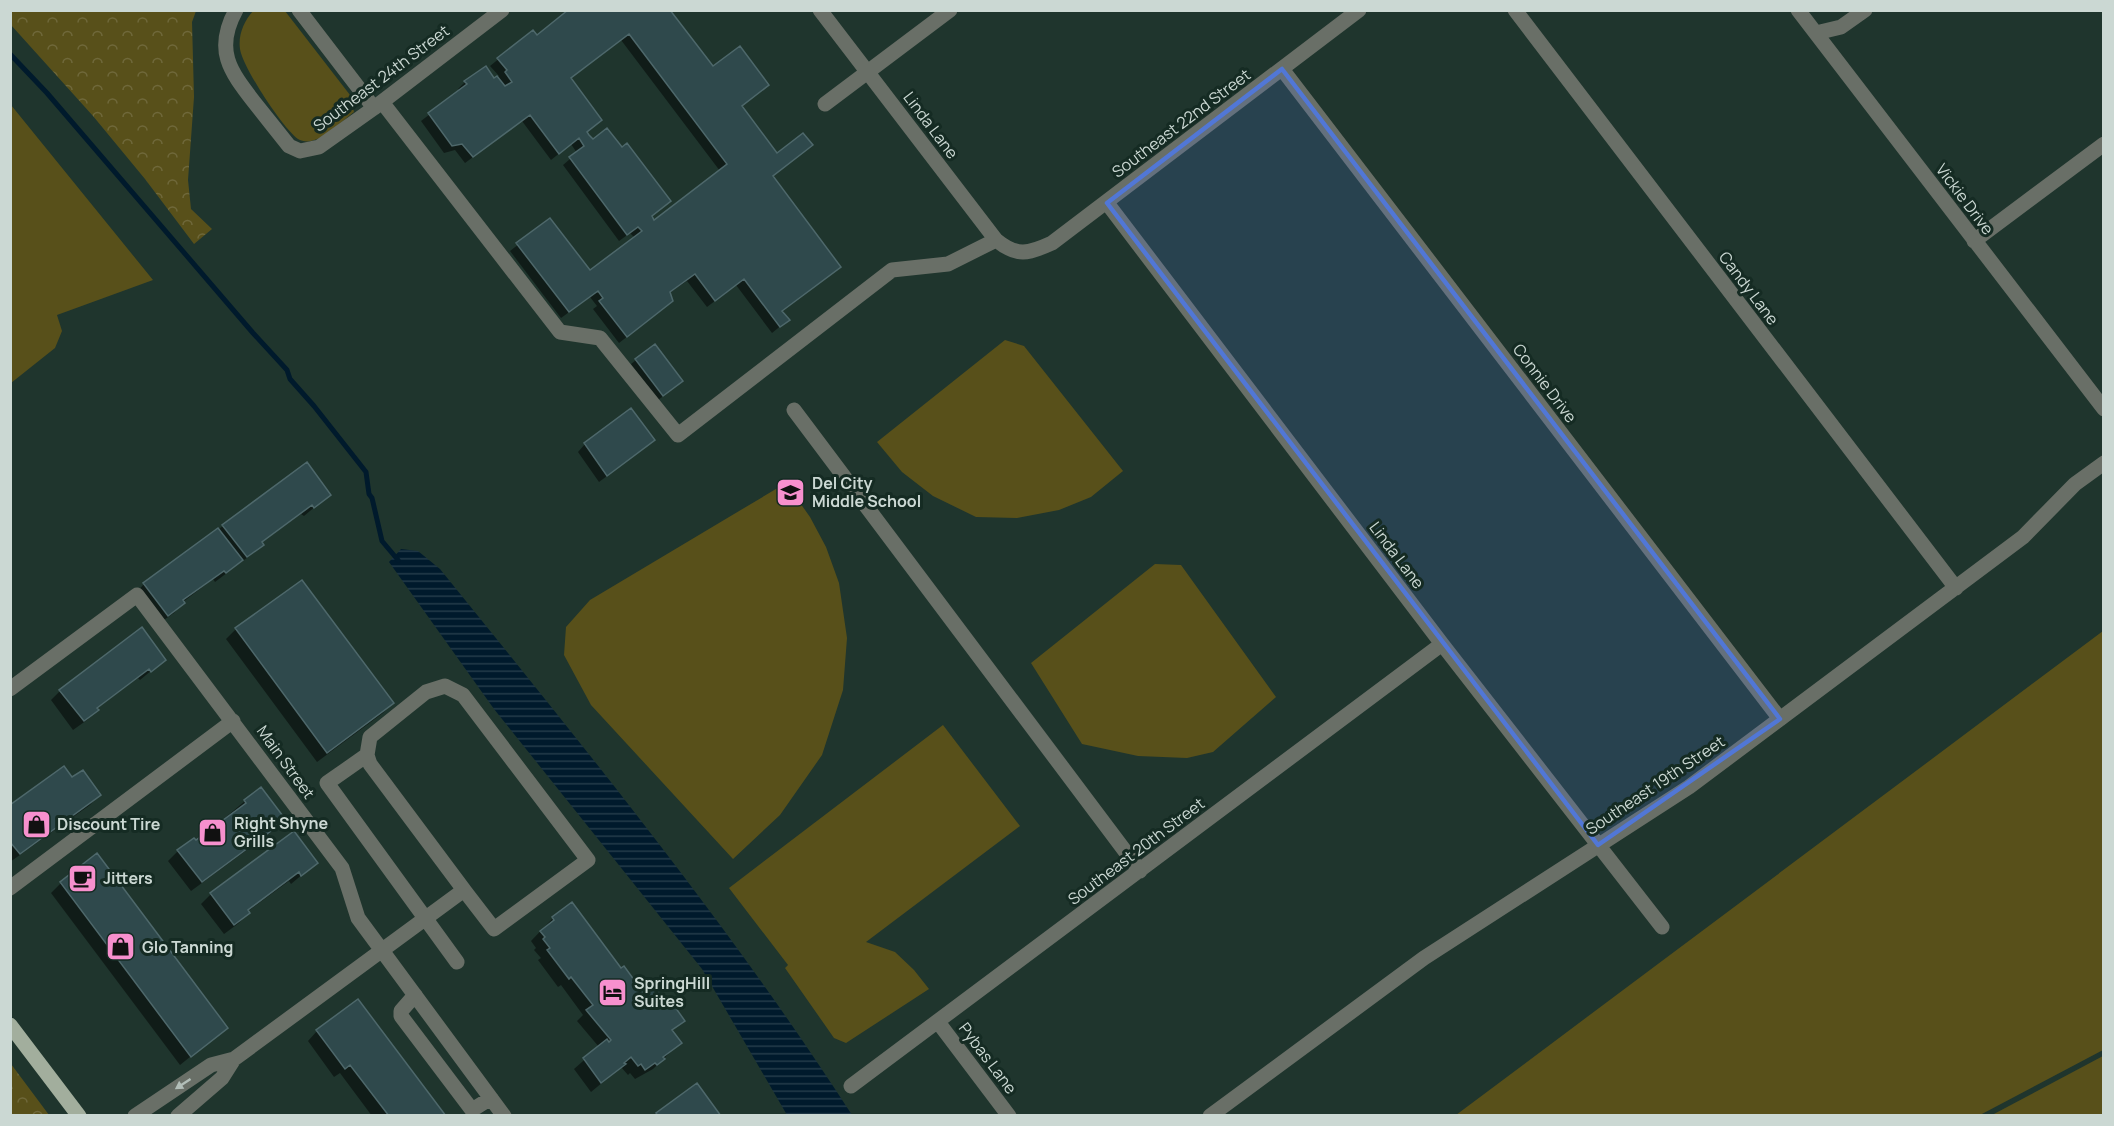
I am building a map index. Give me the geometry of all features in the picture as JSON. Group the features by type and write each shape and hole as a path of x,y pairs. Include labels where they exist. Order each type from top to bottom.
{"main road":[{"path":"10,1025 79,1116"}],"street":[{"name":"Southeast 24th Street","path":"236,10 228,26 225,52 233,75 289,146 300,151 319,147 378,105 485,15 502,10"},
{"path":"299,10 560,332 600,338 678,435 892,270 948,264 996,240"},
{"name":"Linda Lane","path":"820,10 996,240 1007,249 1019,253"},
{"path":"825,104 950,10"},
{"name":"Southeast 22nd Street","path":"1019,253 1037,250 1052,243 1359,10"},
{"name":"Candy Lane","path":"1515,10 1956,588"},
{"name":"Vickie Drive","path":"1798,10 2103,409"},
{"path":"1816,33 1841,27 1865,10"},
{"name":"Connie Drive","path":"1282,69 1780,719"},
{"path":"1974,241 2103,144"},
{"name":"Linda Lane","path":"1107,203 1442,644 1662,927"},
{"path":"794,410 1140,871"},
{"name":"Southeast 19th Street","path":"1210,1116 1424,958 1689,787 2022,537 2075,484 2103,463"},
{"name":"Main Street","path":"10,688 137,595 342,868 358,918 504,1116"},
{"name":"Southeast 20th Street","path":"851,1086 1442,644"},
{"path":"445,686 463,695 588,860 494,929 464,890 370,764 367,755 370,737 426,692 445,686"},
{"path":"10,888 233,721"},
{"path":"367,755 327,783 457,962"},
{"path":"178,1116 222,1078 234,1059 464,890"},
{"path":"415,995 401,1011 401,1016 474,1113 491,1098"},
{"name":"Pybas Lane","path":"938,1022 1009,1116"},
{"path":"135,1116 211,1065 234,1059"}],"highlighted area":[{"path":"1282,69 1780,719 1598,845 1107,203"}],"green space":[{"path":"10,11 196,11 192,22 194,97 188,180 191,209 212,229 194,244 93,116 11,25"},
{"path":"253,11 285,11 350,95 354,112 334,129 311,141 301,140 291,133 274,111 255,82 240,49 244,24"},
{"path":"11,105 153,280 57,315 62,331 55,348 11,383"},
{"path":"1005,340 1024,346 1123,471 1091,497 1059,510 1017,518 976,517 933,496 902,472 877,442"},
{"path":"786,483 810,517 826,547 839,583 847,638 843,690 822,755 780,815 733,859 591,705 564,655 566,627 590,600"},
{"path":"1155,564 1181,565 1276,697 1213,752 1187,758 1138,756 1082,744 1031,663"},
{"path":"2103,631 2103,1050 1980,1115 1456,1115"},
{"path":"943,725 1020,826 866,942 895,952 914,970 929,989 846,1043 834,1038 785,968 788,965 729,888"},
{"path":"2103,1056 2103,1115 1992,1115"},
{"path":"11,1064 49,1115 11,1115"}],"water":[{"path":"401,549 418,551 440,569 548,702 654,837 756,974 852,1115 787,1115 702,969 494,709 389,562"}],"building":[{"path":"568,10 670,10 713,66 740,46 769,85 742,106 777,153 803,133 813,145 773,176 841,267 782,311 790,320 780,327 744,279 715,301 695,274 670,292 673,301 627,337 599,301 603,298 598,291 569,312 516,243 550,218 590,270 642,231 638,227 627,235 569,157 584,146 579,138 559,154 530,115 473,157 462,144 452,146 428,113 467,84 464,81 486,66 494,78 497,76 505,86 512,82 505,72 507,70 497,58 533,30 537,35","holes":["629,34 727,164 654,220 652,216 671,201 627,143 622,147 607,128 593,139 589,135 587,132 602,120 571,78"]},
{"path":"655,344 683,381 663,396 635,359"},
{"path":"631,408 655,440 607,476 584,443"},
{"path":"307,462 331,495 314,508 312,505 262,542 264,545 247,557 222,525"},
{"path":"218,528 243,560 183,600 185,603 168,616 143,583"},
{"path":"302,580 394,703 327,753 235,628"},
{"path":"142,627 166,660 151,672 149,669 97,708 99,710 84,721 59,690"},
{"name":"Discount Tire","path":"64,766 72,777 83,770 101,795 20,854 10,842 10,805"},
{"path":"261,787 286,820 202,882 177,850 194,838 196,840 246,803 244,800"},
{"path":"294,831 318,863 301,876 299,872 248,910 250,913 234,925 210,893"},
{"path":"97,853 228,1028 191,1057 60,882"},
{"name":"SpringHill Suites","path":"572,902 621,968 624,966 645,995 655,988 664,1000 668,997 685,1021 672,1030 682,1043 663,1057 665,1059 657,1065 655,1063 645,1070 641,1064 638,1066 631,1057 624,1063 626,1064 601,1083 583,1058 607,1039 609,1042 611,1040 586,1010 593,1005 547,950 550,948 540,931 554,920 552,917"},
{"path":"358,999 446,1116 389,1116 350,1065 345,1069 316,1030"},
{"path":"697,1083 721,1116 658,1116 656,1113"}],"waterway":[{"path":"10,54 47,93 287,370 290,379 366,472 369,494 372,498 382,541 398,560"}],"place":[{"name":"Del City Middle School","path":"791,492"},
{"name":"Discount Tire","path":"36,824"},
{"name":"Right Shyne Grills","path":"213,832"},
{"name":"Jitters","path":"82,878"},
{"name":"Glo Tanning","path":"121,947"},
{"name":"SpringHill Suites","path":"613,992"}]}
